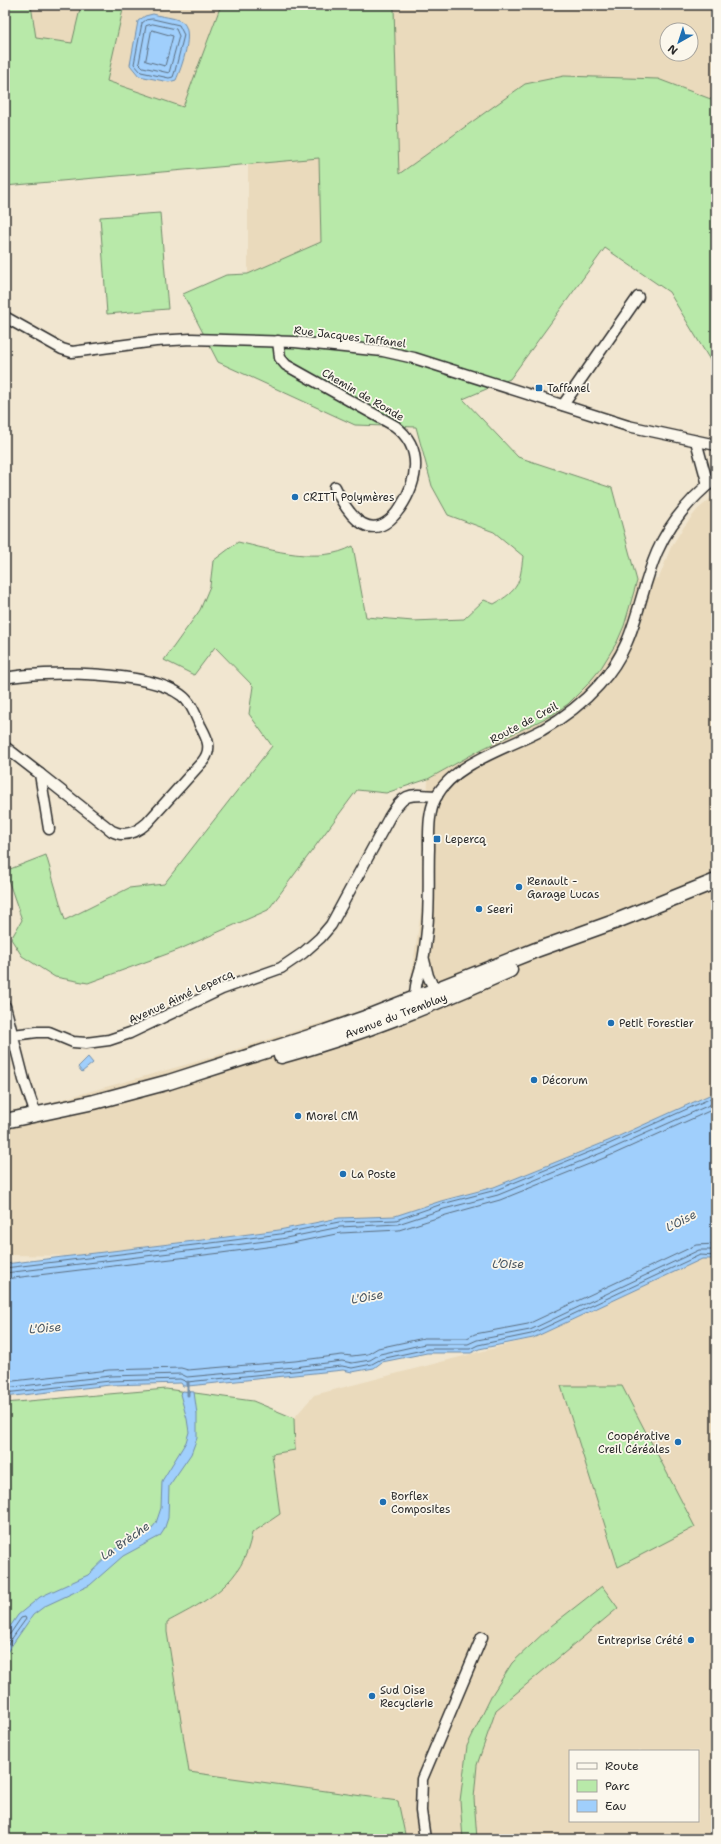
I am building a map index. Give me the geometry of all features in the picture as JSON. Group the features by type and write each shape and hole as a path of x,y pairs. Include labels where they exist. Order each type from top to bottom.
{"main road":[{"name":"Avenue du Tremblay","path":"5,1121 36,1115 169,1082 355,1022 416,999 435,990 506,972 614,922 716,881"}],"street":[{"path":"563,405 638,297"},
{"name":"Rue Jacques Taffanel","path":"5,317 62,349 76,352 179,339 278,341 394,353 628,426 716,445"},
{"name":"Chemin de Ronde","path":"278,341 280,358 286,365 395,426 404,433 410,442 415,460 414,482 402,505 384,524 370,527 362,523 346,507 335,487"},
{"path":"696,441 712,481"},
{"name":"Route de Creil","path":"416,999 424,958 428,911 430,820 437,796 445,785 456,775 481,760 553,723 580,704 600,685 628,643 657,551 679,514 712,481"},
{"path":"5,678 32,674 84,674 122,677 161,685 176,691 186,698 209,743 208,753 203,761 147,823 138,830 128,834 119,834 112,831 5,747"},
{"path":"40,774 49,829"},
{"name":"Avenue Aimé Lepercq","path":"13,1035 49,1032 79,1043 116,1038 130,1033 222,989 281,968 303,953 320,938 331,925 389,818 400,801 413,794 437,796"},
{"name":"Route de Creil","path":"424,958 435,990"},
{"path":"5,1006 24,1080 36,1115"},
{"path":"425,1839 421,1811 422,1779 482,1637"}],"shaded area":[{"path":"5,5 716,5 716,130 321,242 248,274 248,164 5,186"},
{"path":"716,494 716,1092 608,1141 494,1187 441,1201 396,1216 339,1218 279,1230 77,1256 5,1255 5,1112 45,1104 192,1063 408,996 422,906 428,779 482,749 624,626 637,581 659,578 671,547 683,528 697,510"},
{"path":"702,1258 716,1260 716,1839 178,1839 167,1622 211,1598 250,1544 252,1533 280,1514 272,1454 295,1450 294,1418 314,1395 533,1338"}],"green space":[{"path":"5,5 31,5 36,38 72,43 81,5 124,5 107,81 183,107 221,5 388,5 394,8 399,174 525,84 564,76 658,79 716,101 716,370 669,292 605,248 510,379 463,399 518,457 612,488 637,581 624,626 617,642 601,668 568,704 552,715 482,749 428,779 386,793 357,790 268,910 178,950 88,983 55,977 22,956 11,939 22,920 5,871 46,855 65,920 129,888 164,884 272,746 249,714 253,686 215,647 194,675 164,660 200,610 210,586 213,561 238,542 280,552 311,555 325,555 340,552 353,546 366,617 413,621 464,619 484,600 494,604 509,594 517,585 521,573 523,556 494,532 448,515 432,486 416,427 355,425 218,362 183,294 226,275 248,274 321,242 319,158 5,186"},
{"path":"160,213 168,309 107,314 100,217"},
{"path":"561,1386 622,1386 695,1527 618,1567"},
{"path":"166,1389 253,1401 294,1418 295,1450 272,1454 280,1514 252,1533 241,1565 232,1578 222,1588 210,1598 167,1622 167,1632 189,1772 398,1801 406,1839 5,1839 5,1403"},
{"path":"602,1586 618,1608 496,1710 477,1765 474,1798 477,1839 463,1839 460,1801 467,1746 493,1693 512,1663 551,1626"}],"water":[{"path":"153,14 181,21 185,25 187,32 186,49 176,80 169,82 139,76 130,65 138,21 145,16"},
{"path":"88,1057 93,1063 82,1072 78,1067"},
{"name":"L’Oise","path":"716,1092 716,1259 702,1259 533,1338 479,1349 471,1353 427,1353 382,1362 374,1368 352,1372 343,1370 188,1386 183,1386 181,1383 110,1385 5,1397 5,1264 279,1230 339,1218 395,1216 441,1201 494,1187 608,1141"},
{"path":"183,1391 194,1392 197,1414 197,1438 191,1454 169,1486 168,1518 164,1530 160,1536 123,1556 90,1585 45,1606 33,1615 5,1655 5,1634 18,1615 40,1597 88,1575 114,1550 151,1529 156,1523 161,1508 162,1481 186,1442 189,1432 180,1394"}],"waterway":[{"name":"La Brèche","path":"188,1382 188,1395"}],"place":[{"name":"Taffanel","path":"539,388"},
{"name":"CRITT Polymères","path":"295,497"},
{"name":"Lepercq","path":"437,839"},
{"name":"Renault - Garage Lucas","path":"519,887"},
{"name":"Seeri","path":"479,909"},
{"name":"Petit Forestier","path":"611,1023"},
{"name":"Décorum","path":"534,1080"},
{"name":"Morel CM","path":"298,1116"},
{"name":"La Poste","path":"343,1174"},
{"name":"Coopérative Creil Céréales","path":"678,1442"},
{"name":"Borflex Composites","path":"383,1502"},
{"name":"Entreprise Crété","path":"691,1640"},
{"name":"Sud Oise Recyclerie","path":"372,1696"}],"water label":[{"name":"L'Oise","path":"681,1221"},
{"name":"L'Oise","path":"367,1297"},
{"name":"L'Oise","path":"45,1328"}]}
